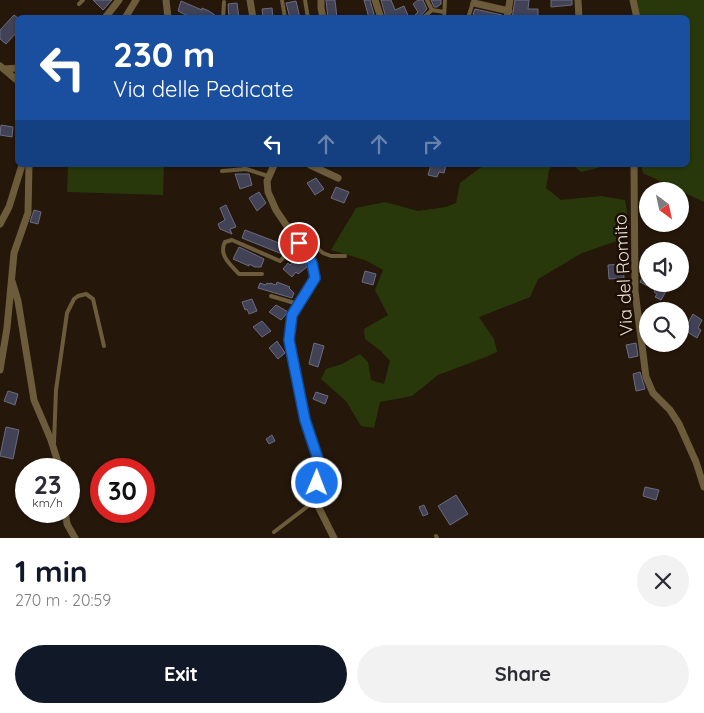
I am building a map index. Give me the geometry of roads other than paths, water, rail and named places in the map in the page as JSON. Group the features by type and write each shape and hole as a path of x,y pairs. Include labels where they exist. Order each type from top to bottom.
{"street":[{"path":"106,15 119,0"},
{"path":"128,15 136,0"},
{"path":"166,0 168,15"},
{"path":"250,0 252,15"},
{"path":"321,0 323,15"},
{"path":"375,0 380,15"},
{"path":"473,2 508,14 510,0"},
{"path":"578,0 579,15"},
{"path":"633,0 636,15"},
{"path":"2,68 15,68"},
{"path":"2,68 15,79"},
{"path":"0,224 9,207 21,167"},
{"path":"0,370 7,328 15,249 28,213 29,167"},
{"path":"273,167 266,185 268,192 282,218 312,263 315,275 312,284 298,304 292,319 290,344 305,420 318,459 316,500 319,510 334,538"},
{"path":"314,167 338,178"},
{"name":"Via del Romito","path":"634,167 635,291 646,377 653,393 668,408 679,424 690,447 704,487"},
{"path":"11,278 17,296 34,400 57,458"},
{"path":"67,523 75,538"}],"lane":[{"path":"79,4 83,0"},
{"path":"282,0 284,15"},
{"path":"305,0 308,15"},
{"path":"427,0 432,10"},
{"path":"432,10 444,12 445,1"},
{"path":"223,15 224,2"},
{"path":"469,15 473,2"},
{"path":"426,15 432,10"},
{"path":"222,171 245,167 268,176"},
{"path":"282,218 320,252 328,255 345,256"},
{"path":"262,274 239,274 224,256 222,248 225,242 232,240 280,261 299,243"},
{"path":"54,448 56,390 66,319 72,302 78,296 86,294 93,299 104,346"},
{"path":"271,296 298,304"},
{"path":"274,532 316,500"}]}
